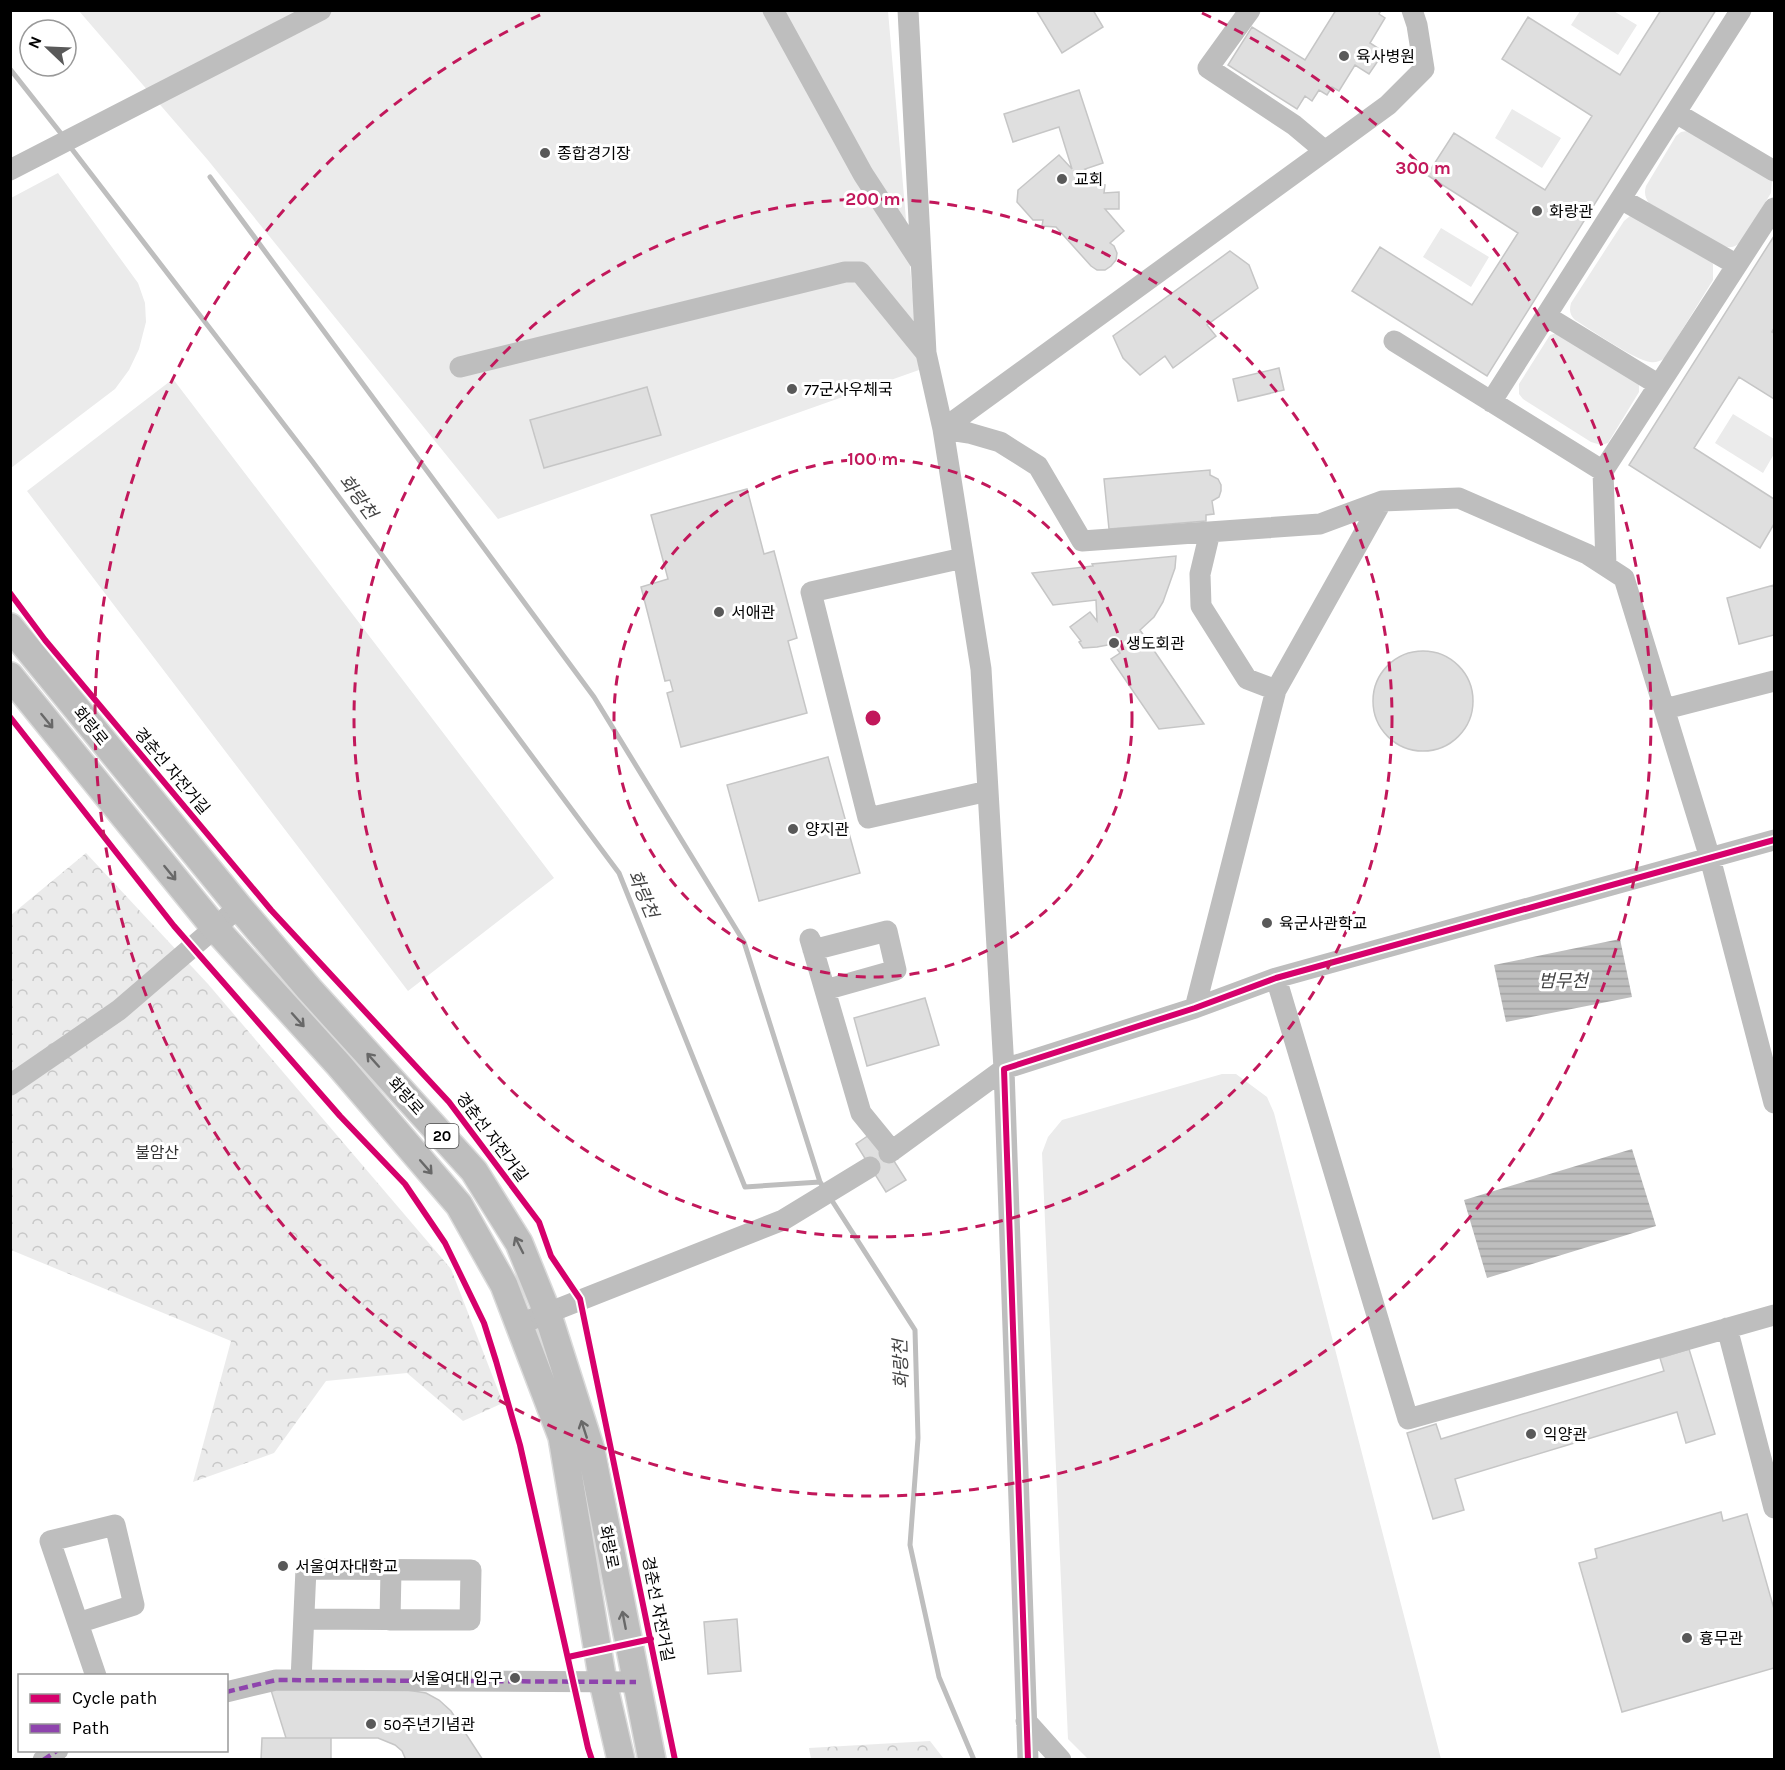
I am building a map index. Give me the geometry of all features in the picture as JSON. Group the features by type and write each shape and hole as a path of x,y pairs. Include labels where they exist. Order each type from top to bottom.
{"main road":[{"name":"화랑로","path":"10,627 239,907 309,989 474,1171 519,1243 546,1312 591,1450 652,1760"},
{"name":"화랑로","path":"10,676 215,928 339,1065 459,1205 504,1285 562,1437 603,1682 621,1760"}],"street":[{"path":"10,170 321,10"},
{"path":"772,10 864,174 921,263"},
{"path":"908,10 926,353 943,429 981,669 1004,1069 1028,1760"},
{"path":"1250,10 1208,68 1294,125 1325,151"},
{"path":"943,429 1388,105 1424,69 1417,25 1412,10"},
{"path":"1491,402 1741,10"},
{"path":"1676,112 1774,171"},
{"path":"1621,199 1737,265"},
{"path":"1606,566 1603,471 1774,208"},
{"path":"460,367 845,272 860,272 926,353"},
{"path":"1546,316 1659,385"},
{"path":"1394,341 1603,471"},
{"path":"943,429 969,433 1000,442 1038,466 1082,541 1320,524 1382,501 1459,498 1587,554 1624,578 1710,858 1774,1103"},
{"path":"1195,1008 1276,690 1382,501"},
{"path":"1210,532 1200,574 1201,606 1247,679 1276,690"},
{"path":"963,558 811,592 868,818 988,791"},
{"path":"1665,709 1774,681"},
{"path":"825,990 896,970 887,931 812,945 825,990 861,1113 891,1152 1004,1069 1195,1008 1276,978 1774,840"},
{"path":"10,1085 119,1010 239,907"},
{"path":"1276,978 1408,1419 1774,1315"},
{"path":"520,1323 783,1220 869,1168"},
{"path":"1727,1328 1774,1508"},
{"path":"78,1623 134,1605 115,1526 50,1541 95,1674"},
{"path":"301,1680 303,1619 306,1569 471,1570 470,1620 303,1619"},
{"path":"390,1620 391,1570"},
{"path":"228,1692 276,1680 636,1682"},
{"path":"1026,1721 1062,1760"}],"green space":[{"path":"1612,10 1637,25 1618,55 1571,25 1580,11"},
{"path":"79,11 888,11 919,370 498,519 207,159"},
{"path":"1512,109 1561,138 1542,168 1495,138"},
{"path":"1687,131 1772,181 1771,193 1741,242 1734,246 1721,246 1649,203 1647,199 1646,186 1676,136"},
{"path":"58,173 138,283 145,303 146,322 139,349 129,370 115,389 11,468 11,198"},
{"path":"1630,216 1636,216 1710,258 1713,264 1713,280 1664,359 1656,362 1643,360 1624,350 1575,320 1570,313 1571,303 1624,221"},
{"path":"1441,228 1489,257 1471,287 1423,257"},
{"path":"1557,333 1639,384 1639,392 1608,443 1601,445 1591,442 1523,399 1519,394 1519,384 1550,335"},
{"path":"173,379 554,878 408,991 27,491"},
{"path":"1733,414 1774,439 1774,454 1763,473 1715,443"},
{"name":"불암산","path":"86,853 208,984 451,1269 503,1403 463,1421 407,1373 326,1381 274,1453 193,1482 231,1341 11,1250 11,915"},
{"path":"1222,1074 1236,1074 1267,1097 1274,1113 1441,1759 1088,1759 1068,1739 1042,1153 1048,1137 1062,1120"},
{"path":"930,1741 944,1759 811,1759 809,1748"}],"water":[{"name":"범무천","path":"1620,939 1632,997 1506,1022 1494,965"},
{"path":"1632,1149 1656,1226 1487,1278 1464,1200"}],"building":[{"path":"1036,10 1093,10 1103,27 1062,53"},
{"name":"육사병원","path":"1336,10 1381,10 1379,14 1385,18 1370,43 1384,52 1369,74 1355,65 1339,91 1332,87 1327,95 1319,90 1312,101 1305,96 1297,109 1228,65 1252,27 1305,60"},
{"name":"화랑관","path":"1661,10 1716,10 1487,376 1352,291 1380,247 1472,305 1518,233 1427,175 1454,133 1545,190 1592,116 1502,59 1528,17 1620,75"},
{"name":"교회","path":"1079,90 1103,163 1085,169 1095,184 1105,185 1104,193 1119,192 1119,209 1105,209 1124,231 1110,243 1117,253 1116,260 1105,270 1097,270 1091,266 1056,227 1042,226 1043,220 1033,220 1017,202 1018,190 1059,155 1072,169 1059,127 1013,142 1004,114"},
{"path":"1774,236 1774,328 1772,332 1774,333 1774,399 1739,377 1694,448 1774,499 1774,524 1760,548 1629,465"},
{"path":"1230,251 1249,265 1258,288 1207,325 1216,336 1173,368 1165,356 1140,375 1123,358 1113,336"},
{"path":"1279,368 1284,390 1238,401 1233,379"},
{"path":"647,387 661,435 544,468 530,420"},
{"path":"1210,470 1210,475 1218,479 1221,491 1219,497 1212,501 1214,514 1206,515 1206,521 1109,529 1104,479"},
{"name":"서애관","path":"747,489 764,554 774,551 797,638 788,641 807,713 681,747 667,693 673,691 670,680 665,681 641,587 668,579 651,515"},
{"name":"생도회관","path":"1176,556 1175,568 1163,602 1154,617 1140,630 1204,724 1159,729 1111,659 1120,653 1113,644 1083,648 1079,642 1081,641 1070,627 1090,612 1097,621 1096,600 1053,605 1032,573 1093,566 1092,564"},
{"path":"1774,585 1774,635 1739,644 1727,598"},
{"path":"1413,651 1433,651 1459,665 1470,682 1473,701 1470,720 1459,737 1433,751 1413,751 1395,743 1381,729 1373,711 1373,691 1381,673 1395,659"},
{"name":"양지관","path":"828,757 860,873 759,901 727,785"},
{"path":"925,998 939,1045 867,1066 854,1018"},
{"path":"875,1131 906,1180 886,1192 856,1144"},
{"name":"익양관","path":"1689,1349 1715,1434 1686,1443 1677,1412 1455,1479 1464,1510 1433,1519 1407,1433 1436,1424 1441,1439 1664,1371 1660,1358"},
{"name":"흉무관","path":"1721,1512 1723,1521 1747,1514 1774,1609 1774,1668 1622,1712 1579,1563 1597,1558 1595,1549"},
{"path":"737,1619 741,1671 708,1674 704,1622"},
{"name":"50주년기념관","path":"270,1687 407,1690 426,1693 439,1700 451,1711 483,1760 406,1760 402,1751 395,1745 378,1738 286,1738"},
{"path":"262,1738 331,1738 331,1760 261,1760"}],"waterway":[{"name":"화랑천","path":"10,69 63,136"},
{"name":"화랑천","path":"68,144 312,461 619,873 745,1187 820,1182 824,1188"},
{"path":"210,177 594,697 744,942 820,1182"},
{"name":"화랑천","path":"829,1196 915,1330 918,1438 910,1545 939,1677 974,1760"}],"marked path":[{"path":"228,1692 276,1680 636,1682"},
{"path":"43,1760 55,1752"}],"cycle path":[{"name":"경춘선 자전거길","path":"10,593 45,640 271,910 449,1102 539,1222 551,1256 580,1299 675,1760"},
{"path":"10,717 174,926 340,1116 405,1184 445,1243 484,1323 520,1445 592,1760"},
{"path":"1028,1760 1004,1069 1195,1008 1276,978 1774,840"},
{"name":"경춘선 자전거길","path":"568,1657 651,1639"}],"place":[{"name":"육사병원","path":"1344,56"},
{"name":"종합경기장","path":"545,153"},
{"name":"교회","path":"1062,179"},
{"name":"화랑관","path":"1537,211"},
{"name":"77군사우체국","path":"792,389"},
{"name":"서애관","path":"719,612"},
{"name":"생도회관","path":"1114,643"},
{"name":"양지관","path":"793,829"},
{"name":"육군사관학교","path":"1267,923"},
{"name":"익양관","path":"1531,1434"},
{"name":"서울여자대학교","path":"283,1566"},
{"name":"흉무관","path":"1687,1638"},
{"name":"서울여대 입구","path":"515,1678"},
{"name":"50주년기념관","path":"371,1724"}]}
